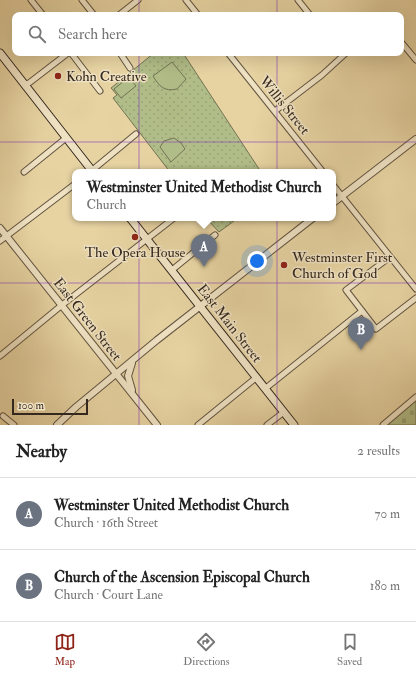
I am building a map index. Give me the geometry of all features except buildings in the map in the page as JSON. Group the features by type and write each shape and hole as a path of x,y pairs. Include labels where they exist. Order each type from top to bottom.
{"main road":[{"path":"0,54 90,169"},
{"name":"East Main Street","path":"132,221 294,425"}],"street":[{"path":"31,0 41,12"},
{"path":"82,0 92,12"},
{"path":"122,12 138,0"},
{"path":"186,0 196,12"},
{"path":"298,0 308,12"},
{"path":"404,46 416,60"},
{"path":"24,84 30,83 64,56"},
{"path":"73,56 100,91"},
{"path":"122,56 130,68"},
{"name":"Willis Street","path":"230,56 321,169"},
{"path":"275,111 322,75 341,56"},
{"path":"94,169 136,134"},
{"path":"24,172 66,138"},
{"path":"336,201 416,139"},
{"path":"0,241 72,186"},
{"path":"336,189 416,289"},
{"path":"0,356 170,221"},
{"path":"57,425 135,358 309,221"},
{"name":"East Green Street","path":"0,228 157,425"},
{"path":"172,270 215,234"},
{"path":"390,257 346,290 376,328 416,298"},
{"path":"266,388 362,311"},
{"path":"135,358 129,368 128,376 132,392 139,403"},
{"path":"198,425 257,377"},
{"path":"383,425 416,397"},
{"path":"268,425 284,412"},
{"path":"3,416 14,425"}],"green space":[{"path":"150,56 185,56 259,169 168,169 113,98 117,95 111,88"},
{"path":"172,62 186,79 177,89 169,90 157,83 153,76"},
{"path":"129,77 136,86 121,98 114,89"},
{"path":"174,138 181,143 185,149 171,162 160,147 164,141"},
{"path":"209,221 234,221 219,232"},
{"path":"416,399 416,425 387,425"}],"place":[{"name":"Kohn Creative","path":"58,76"},
{"name":"The Opera House","path":"135,237"},
{"name":"Westminster First Church of God","path":"284,265"},
{"name":"Westminster United Methodist Church","path":"204,267"},
{"name":"Church of the Ascension Episcopal Church","path":"361,350"}]}
